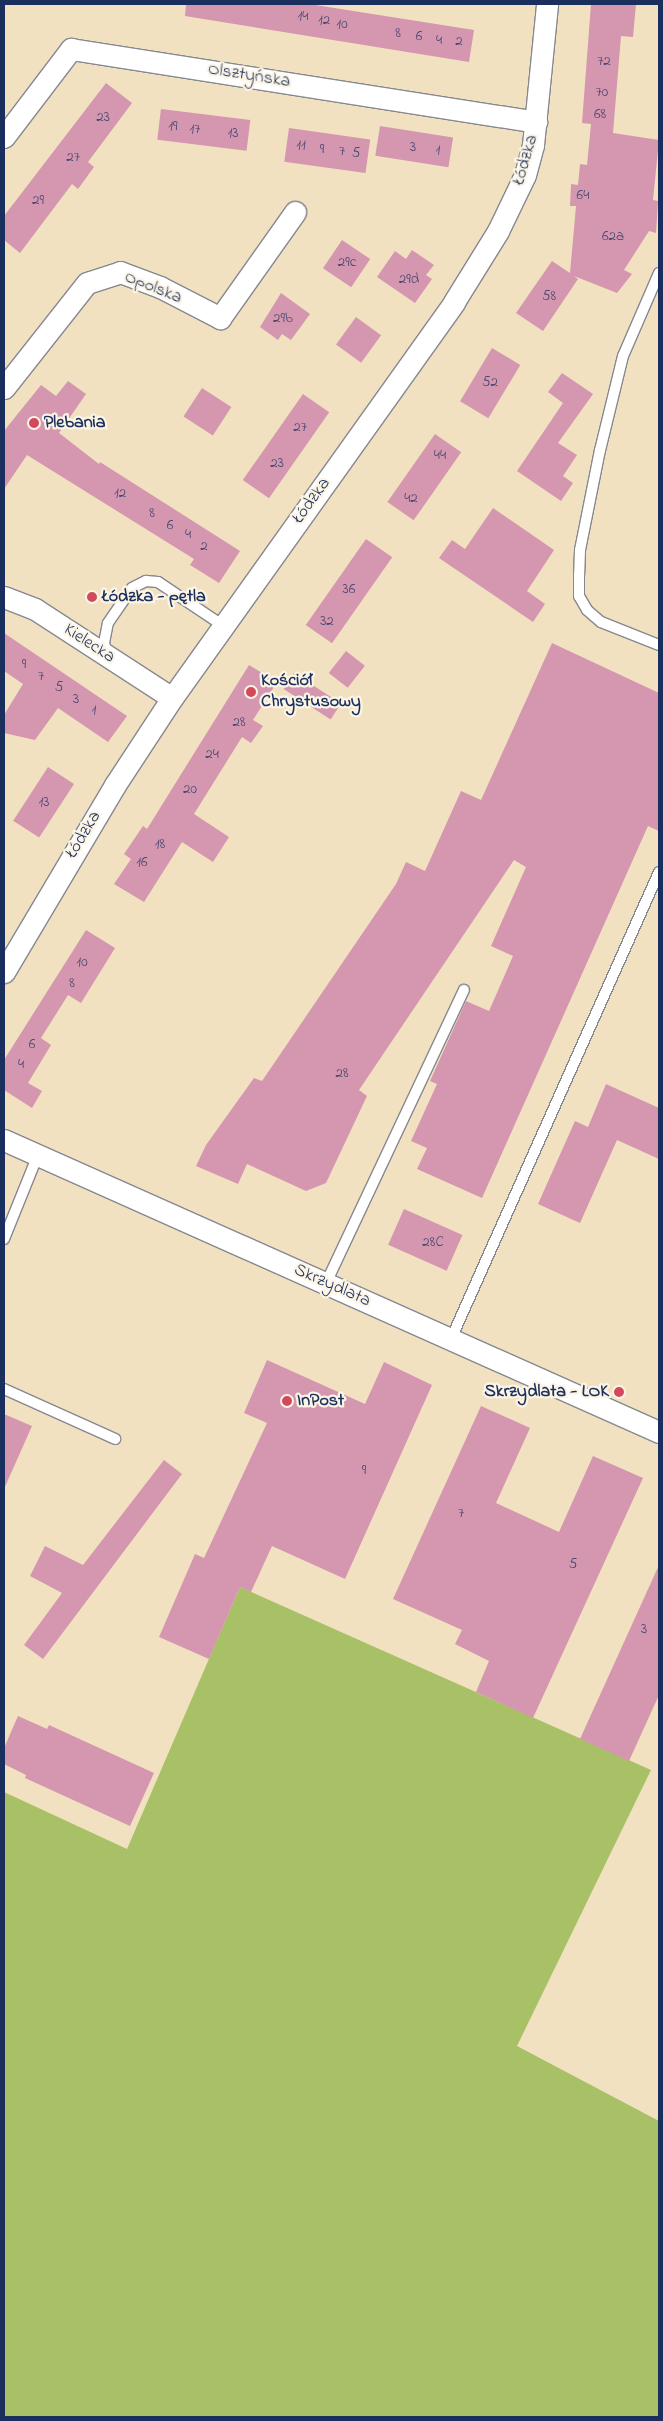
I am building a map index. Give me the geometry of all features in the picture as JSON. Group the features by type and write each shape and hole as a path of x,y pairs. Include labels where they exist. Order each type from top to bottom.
{"street":[{"name":"Łódzka","path":"4,972 110,793 172,698 222,625 454,302 482,258 525,175 536,122 547,4"},
{"name":"Olsztyńska","path":"4,137 72,49 536,122"},
{"name":"Opolska","path":"4,388 87,283 120,272 160,287 220,318 295,212"},
{"name":"Kielecka","path":"4,597 35,609 172,698"},
{"name":"Skrzydlata","path":"4,1140 659,1432"}],"lane":[{"path":"659,273 635,323 621,365 598,460 578,574 579,596 587,610 601,622 659,644"},
{"path":"109,657 104,643 108,623 132,588 146,581 158,582 222,625"},
{"path":"451,1339 659,872"},
{"path":"326,1283 464,990"},
{"path":"4,1239 38,1156"},
{"path":"4,1389 115,1439"}],"green space":[{"path":"240,1587 651,1770 517,2046 659,2121 659,2417 4,2417 4,1792 127,1849"}],"building":[{"path":"186,4 309,4 474,30 469,62 185,16"},
{"path":"591,4 636,4 633,37 621,36 613,133 659,140 653,200 658,201 656,233 649,231 624,270 632,274 617,293 574,276 578,279 543,331 516,313 552,261 570,273 576,206 570,206 571,184 578,185 580,164 587,165 591,124 582,123"},
{"path":"106,83 132,103 88,162 94,167 78,189 72,184 20,253 4,240 4,216"},
{"path":"161,109 250,120 247,151 157,140"},
{"path":"380,126 453,138 448,167 375,156"},
{"path":"289,128 370,139 365,173 284,162"},
{"path":"342,240 370,259 351,287 323,268"},
{"path":"412,250 434,265 426,275 432,279 415,303 377,277 395,251 406,259"},
{"path":"281,293 310,314 291,340 282,334 278,340 260,327"},
{"path":"356,317 381,335 361,363 336,345"},
{"path":"492,348 520,365 488,418 460,401"},
{"path":"562,373 593,394 558,443 577,455 563,476 573,483 561,501 517,471 563,403 548,392"},
{"path":"68,381 86,394 59,433 99,464 100,462 240,551 219,583 190,565 194,559 27,455 4,489 4,431 41,385 56,396"},
{"path":"202,388 231,407 213,436 183,417"},
{"path":"303,394 329,412 269,498 243,480"},
{"path":"435,434 461,452 414,520 387,502"},
{"path":"493,508 554,550 527,591 545,604 533,622 439,558 452,540 465,549"},
{"path":"366,539 392,557 332,643 306,625"},
{"path":"4,633 127,716 108,742 58,708 35,740 4,733 4,715 23,684 4,671"},
{"path":"552,643 659,693 659,831 648,826 482,1198 417,1169 427,1148 411,1141 437,1084 430,1081 466,1001 489,1011 513,956 491,946 526,867 514,860 359,1090 367,1096 326,1183 306,1191 247,1164 238,1184 196,1166 206,1145 254,1078 262,1081 396,884 406,862 425,871 461,791 481,800"},
{"path":"346,651 365,666 348,688 329,673"},
{"path":"249,665 277,682 253,720 263,726 251,743 242,737 194,814 229,837 213,862 182,842 144,902 114,884 131,859 124,854 143,826 147,829"},
{"path":"294,673 341,703 331,719 284,689"},
{"path":"48,767 74,784 39,838 13,821"},
{"path":"86,930 115,948 81,1003 68,995 41,1038 51,1045 28,1083 42,1091 32,1108 4,1090 4,1060"},
{"path":"606,1084 659,1108 659,1159 617,1140 580,1223 538,1204 575,1121 588,1127"},
{"path":"404,1209 462,1235 447,1271 388,1245"},
{"path":"267,1360 365,1404 384,1362 432,1385 345,1579 272,1546 251,1592 240,1587 209,1659 159,1637 195,1554 204,1558 267,1423 244,1413"},
{"path":"481,1406 530,1428 496,1503 559,1532 593,1456 643,1478 533,1718 476,1692 489,1661 455,1644 462,1630 393,1599"},
{"path":"4,1414 32,1426 4,1489"},
{"path":"164,1460 182,1474 43,1659 24,1645 62,1593 30,1576 45,1546 83,1565"},
{"path":"659,1565 659,1695 629,1761 580,1739"},
{"path":"18,1716 47,1729 49,1725 154,1773 130,1826 25,1778 26,1775 4,1764 4,1748"}],"place":[{"name":"Plebania","path":"34,423"},
{"name":"Łódzka - pętla","path":"92,597"},
{"name":"Kościół Chrystusowy","path":"251,692"},
{"name":"Skrzydlata - LOK","path":"619,1392"},
{"name":"InPost","path":"287,1401"}]}
